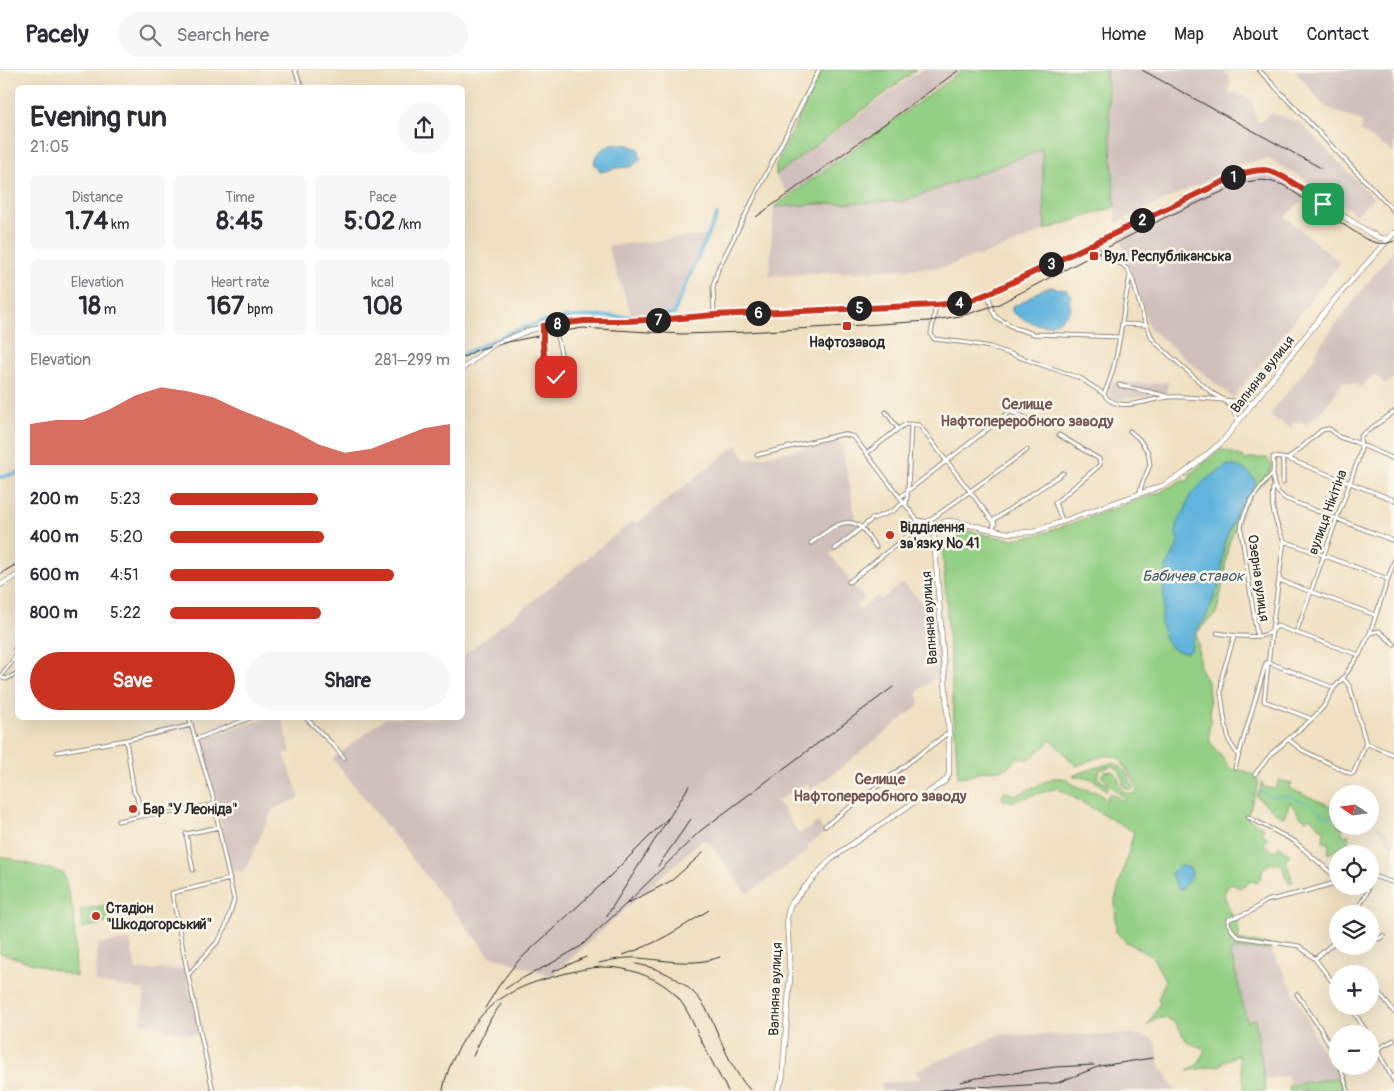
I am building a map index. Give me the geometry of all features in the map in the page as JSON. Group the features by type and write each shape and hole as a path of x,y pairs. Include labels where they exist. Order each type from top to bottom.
{"street":[{"path":"295,70 301,85"},
{"path":"714,315 713,287 718,269 818,70"},
{"path":"1259,70 1394,211"},
{"path":"465,367 493,345 530,330 554,324 967,302 988,294 1244,172 1265,170 1277,174 1370,233 1380,238 1389,239"},
{"name":"Вапняна вулиця","path":"778,1091 782,1080 789,985 788,909 793,900 830,860 945,781 949,774 949,733 934,536 940,524 944,522 957,522 1008,534 1033,532 1164,485 1183,474 1222,442 1336,298 1394,233"},
{"path":"1094,244 1107,257 1126,267 1131,276 1152,338 1212,392 1224,400 1232,408 1238,422"},
{"path":"1104,394 1112,373 1131,276"},
{"path":"988,294 996,317 1015,328 1034,334 1120,337"},
{"path":"936,305 931,334 934,339 990,347 1080,378 1104,394 1106,398 1120,405 1170,397 1254,403"},
{"path":"554,324 562,362"},
{"path":"1122,324 1146,324"},
{"path":"543,326 543,343 548,371 551,376 563,375"},
{"path":"1119,385 1170,397"},
{"path":"886,412 898,429"},
{"path":"900,497 1007,414 1011,412 1026,418"},
{"name":"вулиця Нікітіна","path":"1296,633 1359,457 1361,436 1394,412"},
{"path":"866,453 906,424 919,425 994,524"},
{"path":"835,549 872,519 905,504 908,490 911,424"},
{"path":"1288,459 1322,430 1330,429 1339,437 1394,459"},
{"path":"1130,431 1139,439 1148,452 1150,465 1138,495"},
{"path":"757,454 843,434 854,436 917,520 940,524"},
{"path":"1059,436 1099,459 1100,465 1055,503 1063,522"},
{"path":"849,582 927,522 1027,450"},
{"path":"1394,500 1288,459 1274,457 1273,474 1275,490 1286,499 1394,541"},
{"path":"1282,458 1283,483"},
{"path":"993,530 995,519 1063,473"},
{"name":"Озерна вулиця","path":"1257,636 1241,520 1250,502 1273,474"},
{"path":"1274,485 1273,511 1284,541 1264,701 1312,719"},
{"path":"811,543 842,523 857,524 876,547"},
{"path":"1284,541 1388,579"},
{"path":"1255,774 1272,753 1289,740 1324,706 1334,688 1359,656 1370,633 1394,562"},
{"path":"0,586 15,577"},
{"path":"1279,580 1375,615"},
{"path":"1373,622 1379,631 1394,644"},
{"path":"1217,633 1234,636 1257,636 1267,634 1277,626 1359,656"},
{"path":"1370,633 1379,631"},
{"path":"1234,636 1222,676 1221,692 1230,741 1238,756"},
{"path":"15,656 0,677 6,679 15,675"},
{"path":"1268,662 1334,688"},
{"path":"1235,768 1264,667 1268,662"},
{"path":"1289,740 1302,750 1345,772 1352,774 1354,772 1366,743 1350,687 1343,678"},
{"path":"188,975 219,940 226,926 234,900 215,804 191,720"},
{"path":"196,739 245,720"},
{"path":"308,720 344,758"},
{"path":"57,752 126,740 192,725"},
{"path":"825,826 949,733"},
{"path":"126,740 134,792 141,816"},
{"path":"1366,743 1394,755"},
{"path":"118,821 215,804"},
{"path":"1248,817 1294,841 1329,872"},
{"path":"194,870 186,834 219,827"},
{"path":"213,1091 172,893 230,879"},
{"path":"1379,879 1394,883"},
{"path":"1329,883 1307,891 1266,901 1250,912 1228,920 1229,926 1238,937 1299,946 1315,959 1329,977"},
{"path":"1379,939 1383,936"},
{"path":"1315,959 1329,947"},
{"path":"1379,993 1394,1012"},
{"path":"1297,994 1329,1044"},
{"path":"1379,1049 1394,1040"},
{"path":"1379,1054 1393,1078"},
{"path":"1343,1075 1348,1091"}],"shaded area":[{"path":"921,70 960,70 789,195 775,176"},
{"path":"1106,70 1223,70 1231,80 1228,91 1251,99 1257,121 1260,122 1271,113 1301,123 1373,198 1356,215 1327,191 1269,159 1229,165 1224,172 1116,223"},
{"path":"1295,70 1394,70 1394,153 1360,131 1363,122 1325,107"},
{"path":"1042,147 1045,230 1026,239 945,267 769,276 774,207 904,201"},
{"path":"1266,173 1276,176 1306,194 1285,217 1340,263 1233,398 1149,328 1118,233 1244,174"},
{"path":"686,237 705,237 672,311 631,314 608,248 609,246"},
{"path":"1394,249 1394,378 1386,384 1373,375 1360,388 1356,384 1344,381 1330,401 1306,425 1302,421 1293,423 1291,428 1270,416 1317,355 1315,353 1329,333"},
{"path":"1112,381 1149,384 1169,382 1165,394 1114,400 1109,393"},
{"path":"841,441 858,530 830,554 864,599 856,605 859,610 877,596 881,600 901,584 905,585 925,606 939,626 941,673 917,692 920,701 918,706 829,777 811,789 807,783 777,801 799,834 818,822 825,833 807,845 809,850 747,894 710,843 702,840 551,976 489,955 333,759 382,720 465,720 465,654 633,521 636,524 737,445 746,460"},
{"path":"261,720 283,720 291,752 284,754 300,798 273,809 244,872 231,870 217,804 198,740"},
{"path":"130,940 136,970 184,969 201,1036 141,1024 145,990 95,982 98,944"},
{"path":"1270,949 1292,987 1329,1063 1329,1075 1340,1075 1341,1077 1290,1085 1288,1076 1264,1079 1255,1019 1247,1023 1233,961 1230,957 1232,950"},
{"path":"1001,1034 1133,1034 1153,1039 1160,1068 1165,1072 1175,1091 883,1091 881,1083 919,1079 919,1074 915,1071"}],"green space":[{"path":"822,70 916,70 776,175 776,165"},
{"path":"963,70 1106,70 1115,207 1045,230 1042,148 1041,150 904,201 774,207"},
{"path":"1221,449 1243,457 1246,460 1251,458 1267,458 1272,466 1266,480 1251,495 1237,522 1228,546 1216,615 1209,619 1197,633 1200,668 1208,684 1211,721 1209,730 1210,742 1232,770 1246,771 1258,780 1258,786 1247,818 1264,828 1261,834 1268,837 1264,844 1274,852 1280,846 1290,855 1285,858 1293,882 1289,883 1287,878 1285,878 1283,865 1272,863 1263,868 1260,880 1257,883 1251,881 1239,888 1232,883 1227,886 1224,895 1233,918 1238,920 1238,940 1269,945 1270,949 1232,950 1230,956 1233,961 1247,1022 1255,1018 1266,1091 1245,1091 1239,1055 1223,1062 1221,1065 1187,1071 1199,1063 1205,1049 1187,1042 1174,1022 1167,1018 1156,1018 1147,1027 1160,1003 1158,1000 1165,980 1152,956 1126,942 1116,932 1115,900 1134,832 1057,788 1014,801 1003,800 1002,797 1004,792 1017,795 1053,778 1062,778 1075,786 1099,793 1106,801 1108,801 1107,796 1111,794 1125,801 1126,798 1101,776 1104,772 1114,771 1123,792 1134,794 1137,791 1134,782 1120,760 1114,757 1103,756 1076,766 1051,740 1029,760 1017,757 1008,767 1000,770 984,771 958,777 942,541 955,542 957,534 954,529 948,528 952,527 1012,539 1038,535 1161,492 1180,481 1188,481 1190,474"},
{"path":"1114,763 1122,768 1131,780 1133,789 1130,790 1124,787 1120,772 1112,766 1100,770 1097,776 1098,779 1107,784 1109,789 1107,791 1089,778 1073,777 1074,775"},
{"path":"1279,780 1292,783 1289,788 1329,805 1329,835 1349,835 1348,844 1351,845 1329,845 1328,854 1329,843 1323,842 1324,829 1319,827 1310,817 1306,820 1299,815 1290,802 1284,817 1280,816 1256,796 1260,791 1261,782 1263,787 1275,789"},
{"path":"0,856 63,873 74,914 76,977 0,953"},
{"name":"Стадіон \"Шкодогорський\"","path":"110,904 111,922 82,928 80,910"},
{"path":"1341,1077 1346,1091 1289,1091 1289,1085"}],"water":[{"path":"616,144 629,145 639,149 640,160 631,167 601,172 594,163 597,155 605,148"},
{"path":"1051,287 1067,290 1072,295 1069,300 1071,308 1058,321 1051,324 1036,324 1012,312 1012,307 1015,305 1041,290"},
{"name":"Бабичев ставок","path":"1228,465 1247,471 1255,480 1255,485 1238,509 1224,544 1221,577 1217,591 1206,617 1195,633 1191,650 1187,652 1176,651 1171,648 1165,639 1161,622 1166,567 1176,549 1178,520 1184,513 1190,495 1205,480"},
{"path":"1179,866 1190,868 1192,873 1182,889 1177,888 1171,874"}],"waterway":[{"path":"465,354 511,332 546,321 573,317 674,314 717,215"},
{"path":"0,477 15,474"},
{"path":"1260,792 1268,796 1292,796 1298,801 1308,802 1325,816 1329,816"},
{"path":"1379,828 1387,835 1391,843 1394,844"}],"tram line":[{"path":"465,356 493,345 582,328 682,334 747,332 929,321 965,315 999,304 1166,217 1245,182 1261,180 1283,185 1364,238 1379,243 1394,241"},
{"path":"0,574 15,565"}],"railway":[{"path":"756,217 959,70"},
{"path":"1142,70 1321,168"},
{"path":"626,904 700,831 893,687"},
{"path":"606,917 689,786"},
{"path":"485,1008 517,962 603,883 668,818"},
{"path":"658,866 691,819"},
{"path":"505,989 581,946 626,904 671,881 703,853"},
{"path":"623,955 657,941 709,910"},
{"path":"552,972 586,957"},
{"path":"599,963 633,958 700,962 720,957"},
{"path":"636,964 647,966 669,975 688,987 696,995 709,1014 737,1073 751,1091"},
{"path":"443,1091 454,1057 468,1033 483,1013 500,999 518,989 537,982 581,970 605,967 622,969 647,976 663,984 675,994 689,1014 728,1091"},
{"path":"473,1056 491,1018 501,1004"},
{"path":"936,1091 968,1086 996,1087 1057,1083 1100,1066 1152,1058"},
{"path":"961,1082 1055,1067 1094,1065"}],"place":[{"name":"Вул. Республіканська","path":"1094,256"},
{"name":"Нафтозавод","path":"847,326"},
{"name":"Відділення зв'язку № 41","path":"890,535"},
{"name":"Бар \"У Леоніда\"","path":"133,809"},
{"name":"Стадіон \"Шкодогорський\"","path":"96,916"}],"district":[{"name":"Селище Нафтопереробного заводу","path":"1027,412"},
{"name":"Селище Нафтопереробного заводу","path":"880,788"}],"route":[{"path":"556,377 551,376 545,360 542,337 543,326 584,321 670,319 693,316 967,302 992,292 1244,172 1265,170 1277,174 1323,204"}]}
